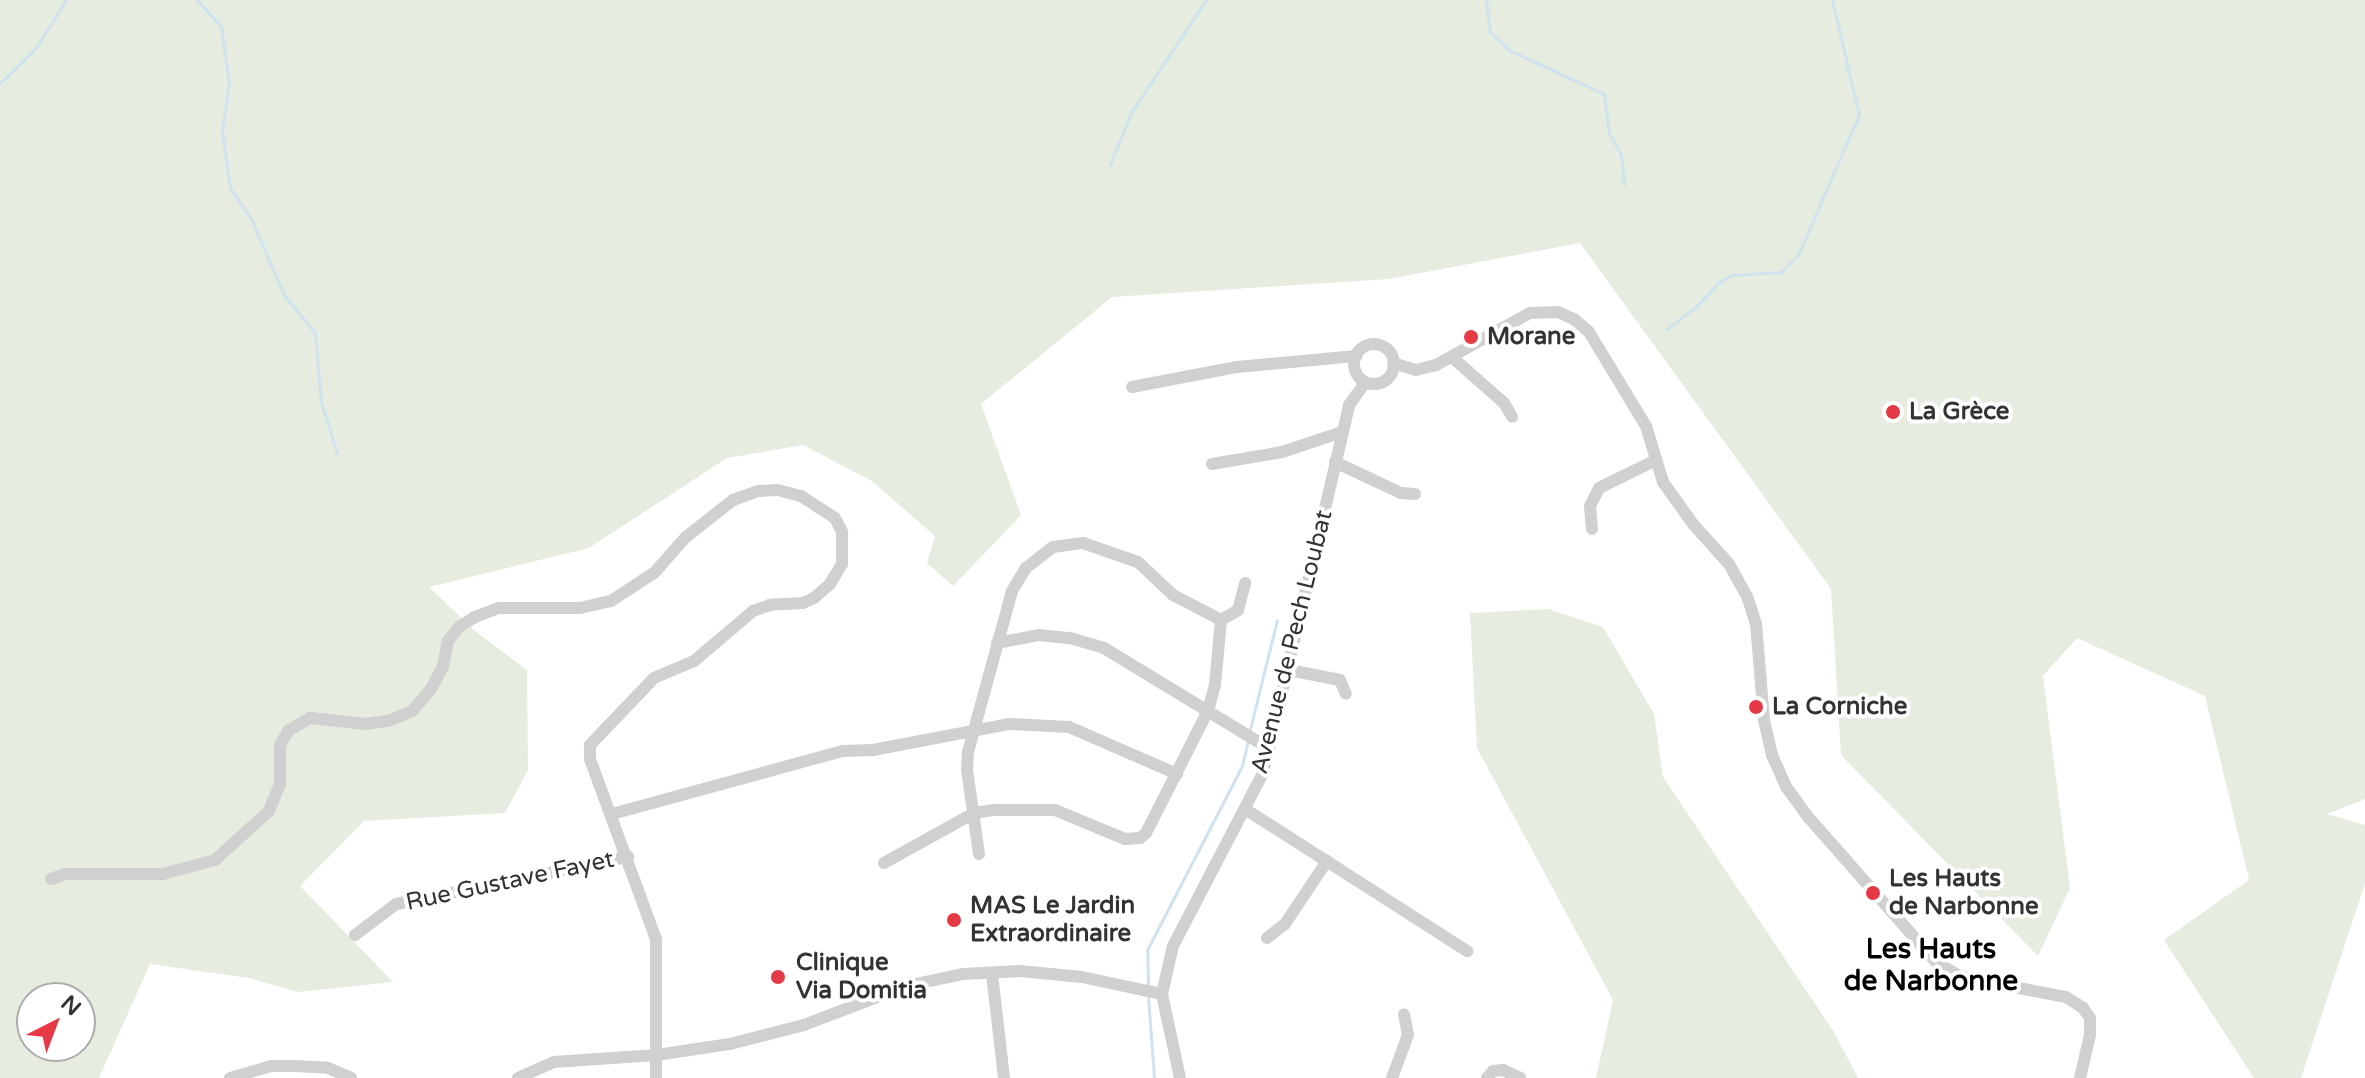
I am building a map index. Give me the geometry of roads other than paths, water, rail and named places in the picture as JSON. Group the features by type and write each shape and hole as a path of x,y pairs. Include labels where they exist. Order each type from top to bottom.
{"street":[{"path":"1393,363 1416,370 1453,358 1530,313 1558,312 1574,319 1589,332 1646,426 1654,461 1674,500 1729,564 1747,596 1756,624 1764,720 1772,755 1787,788 1809,818 1936,962 1961,977 2066,997 2083,1008 2090,1018 2090,1035 2080,1078"},
{"path":"1375,345 1390,353 1393,363 1385,381 1365,383 1354,368 1356,356 1364,347 1375,345"},
{"path":"1132,387 1237,367 1356,356"},
{"path":"1453,358 1504,403 1512,417"},
{"name":"Avenue de Pech Loubat","path":"1180,1078 1157,992 1187,914 1263,773 1349,405 1365,383"},
{"path":"1212,464 1282,452 1342,432"},
{"path":"1592,529 1590,506 1599,488 1654,461"},
{"path":"1335,462 1401,493 1415,494"},
{"path":"51,879 65,874 163,874 215,860 269,811 280,784 280,745 288,731 310,718 366,724 391,720 412,711 431,689 443,666 448,641 459,627 475,617 499,608 580,608 611,601 654,573 686,537 733,500 758,491 778,490 801,496 835,518 842,532 842,564 824,591 803,603 770,605 753,611 694,661 654,678 598,733 590,745 590,759 656,939 656,1078"},
{"path":"979,854 967,770 972,729 1012,591 1026,568 1053,547 1083,543 1138,562 1173,595 1221,620"},
{"path":"1221,620 1238,610 1245,583"},
{"path":"884,863 974,813 1044,808 1133,839 1146,833 1208,711 1215,685 1221,620"},
{"path":"997,643 1039,635 1070,638 1104,648 1270,749"},
{"path":"1289,670 1340,680 1346,694"},
{"path":"612,814 843,751 873,750 1009,724 1069,727 1177,774"},
{"path":"1245,809 1467,951"},
{"name":"Rue Gustave Fayet","path":"355,935 396,904 628,857"},
{"path":"1267,938 1285,924 1327,861"},
{"path":"518,1078 554,1062 657,1055 730,1044 804,1025 906,986 963,974 1020,971 1082,977 1157,992"},
{"path":"992,974 1004,1078"},
{"path":"1392,1078 1408,1035 1404,1014"},
{"path":"230,1078 252,1070 295,1066 328,1068 351,1078"},
{"path":"1487,1078 1493,1071 1503,1070 1520,1078"}],"waterway":[{"path":"0,83 35,49 66,0"},
{"path":"197,0 221,27 229,83 222,131 230,188 252,221 284,295 315,333 321,402 337,453"},
{"path":"1110,164 1131,113 1206,0"},
{"path":"1486,0 1490,32 1509,50 1604,94 1609,133 1621,155 1624,185"},
{"path":"1667,329 1698,305 1718,283 1732,275 1781,272 1798,255 1859,115 1832,0"},
{"path":"1249,733 1277,620"},
{"path":"1148,989 1147,950 1242,766 1248,740"},
{"path":"1148,996 1154,1078"}],"place":[{"name":"Morane","path":"1471,337"},
{"name":"La Grèce","path":"1893,412"},
{"name":"La Corniche","path":"1756,707"},
{"name":"Les Hauts de Narbonne","path":"1873,893"},
{"name":"MAS Le Jardin Extraordinaire","path":"954,920"},
{"name":"Clinique Via Domitia","path":"778,977"}],"district":[{"name":"Les Hauts de Narbonne","path":"1931,965"}]}
